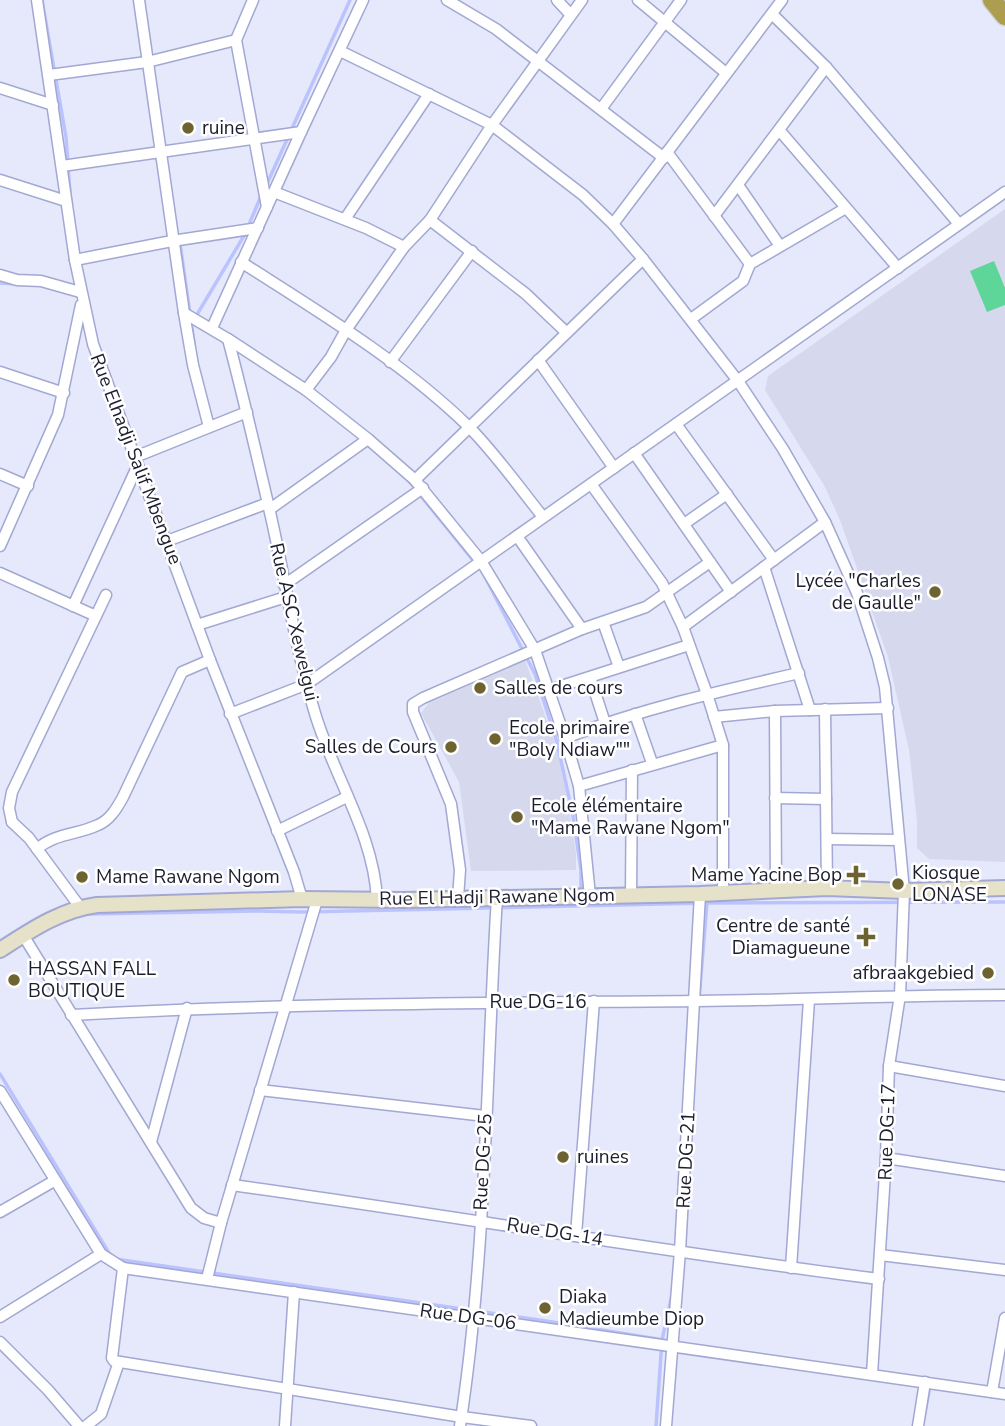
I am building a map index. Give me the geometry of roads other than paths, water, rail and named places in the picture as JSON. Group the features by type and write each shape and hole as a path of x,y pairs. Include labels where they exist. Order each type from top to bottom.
{"highway":[{"path":"992,0 1005,16"}],"street":[{"name":"Rue Elhadji Salif Mbengue","path":"37,0 75,260 93,344 230,714 277,831 309,900"},
{"path":"139,0 172,241 193,365 209,427"},
{"path":"253,0 236,40 267,209"},
{"path":"212,328 363,0"},
{"path":"447,0 460,3 666,155 750,264"},
{"path":"557,0 570,14"},
{"path":"306,390 404,247 430,220 492,125 582,0"},
{"path":"638,0 726,74"},
{"path":"601,109 681,0"},
{"path":"613,224 782,0"},
{"path":"772,14 826,68 959,225"},
{"path":"49,75 147,62 236,40"},
{"name":"Rue DG-17","path":"340,51 492,125 583,195 613,224 737,380 783,449 825,522 848,570 878,658 888,708 904,891 900,995 889,1066 872,1374"},
{"path":"715,216 826,68"},
{"path":"0,88 53,105"},
{"path":"345,219 429,94"},
{"path":"780,131 898,268"},
{"path":"62,166 301,132"},
{"path":"0,180 66,201"},
{"path":"738,186 779,246"},
{"path":"274,192 345,219 404,247"},
{"path":"230,714 307,684 1005,192"},
{"path":"691,319 743,281 750,264 846,208"},
{"path":"430,220 526,294 566,332"},
{"path":"75,260 258,228"},
{"path":"390,362 472,251"},
{"path":"415,480 643,259"},
{"path":"241,262 346,330 390,362 468,427 543,517"},
{"path":"0,275 17,280 41,281 81,296 58,415 0,546"},
{"path":"184,313 228,338 306,390 368,439 423,488 481,561 535,650 565,738 579,786 590,896"},
{"name":"Rue ASC Xewelgui","path":"228,338 269,506 286,597 307,684 320,732 373,862 377,900"},
{"path":"538,360 614,468"},
{"path":"0,372 64,393"},
{"path":"73,606 137,461 247,412"},
{"path":"676,424 774,560"},
{"path":"167,541 269,506 368,439"},
{"path":"634,453 731,592"},
{"path":"0,474 28,486"},
{"path":"591,484 668,593 684,627 707,694 723,745 723,892"},
{"path":"284,585 423,488"},
{"path":"684,524 727,494"},
{"path":"684,627 825,522"},
{"path":"517,536 582,629"},
{"path":"458,898 460,870 451,804 413,712 413,704 582,629 646,607 710,562"},
{"path":"764,567 810,710"},
{"path":"0,573 96,616"},
{"path":"80,907 37,849 12,822 9,808 12,792 106,594"},
{"path":"197,625 286,597"},
{"path":"603,622 619,667"},
{"path":"549,691 689,645"},
{"path":"37,849 52,838 99,825 113,814 182,672 210,660"},
{"path":"565,738 605,723 707,694 799,673"},
{"path":"590,677 605,723"},
{"path":"714,717 775,711 888,708"},
{"path":"825,709 827,888"},
{"path":"775,711 776,889"},
{"path":"635,714 652,763"},
{"path":"579,786 652,763 723,745"},
{"path":"631,895 632,770"},
{"path":"277,831 347,797"},
{"path":"775,798 826,799"},
{"path":"0,823 12,822"},
{"path":"827,839 900,839"},
{"name":"Rue El Hadji Rawane Ngom","path":"0,950 37,926 80,907 309,900 700,894 776,889 904,891 1005,888"},
{"name":"Rue DG-21","path":"666,1426 680,1251 700,894"},
{"name":"Rue DG-25","path":"461,1422 474,1317 481,1220 497,897"},
{"path":"207,1279 284,1006 309,900"},
{"path":"23,935 191,1208 204,1218 221,1223"},
{"name":"Rue DG-16","path":"71,1014 284,1006 1005,995"},
{"path":"792,1268 809,1000"},
{"path":"576,1235 594,1002"},
{"path":"151,1142 187,1008"},
{"path":"889,1066 1005,1086"},
{"path":"260,1090 485,1116"},
{"path":"0,1091 4,1106 101,1254 0,1317"},
{"path":"886,1158 1005,1176"},
{"path":"0,1212 54,1181"},
{"name":"Rue DG-14","path":"232,1185 879,1279"},
{"name":"Rue DG-06","path":"101,1254 123,1268 1005,1394"},
{"path":"880,1255 1005,1270"},
{"path":"86,1426 101,1414 115,1360 123,1268"},
{"path":"285,1426 295,1292"},
{"path":"992,1392 1005,1318"},
{"path":"0,1342 79,1426"},
{"path":"115,1360 287,1387 461,1422 531,1426"},
{"path":"918,1426 926,1382"}],"waterway":[{"path":"42,0 66,137 70,193"},
{"path":"266,186 350,0"},
{"path":"195,318 245,234 261,196"},
{"path":"180,243 194,343"},
{"path":"0,283 17,284"},
{"path":"76,350 80,327"},
{"path":"126,480 134,462"},
{"path":"408,480 476,564"},
{"path":"483,573 535,674 557,742 573,816 581,870 581,893"},
{"path":"89,914 707,903 1005,902"},
{"path":"699,999 707,903"},
{"path":"0,1074 115,1259 664,1340"},
{"path":"656,1426 662,1340 672,1295"},
{"path":"925,1413 930,1386"}],"place":[{"name":"ruine","path":"188,128"},
{"name":"Lycée \"Charles de Gaulle\"","path":"935,592"},
{"name":"Salles de cours","path":"480,688"},
{"name":"Ecole primaire \"Boly Ndiaw\"\"","path":"495,739"},
{"name":"Salles de Cours","path":"451,747"},
{"name":"Ecole élémentaire \"Mame Rawane Ngom\"","path":"517,817"},
{"name":"Mame Yacine Bop","path":"856,875"},
{"name":"Mame Rawane Ngom","path":"82,877"},
{"name":"Kiosque LONASE","path":"898,884"},
{"name":"Centre de santé Diamagueune","path":"866,937"},
{"name":"afbraakgebied","path":"988,973"},
{"name":"HASSAN FALL BOUTIQUE","path":"14,980"},
{"name":"ruines","path":"563,1157"},
{"name":"Diaka Madieumbe Diop","path":"545,1308"}]}
